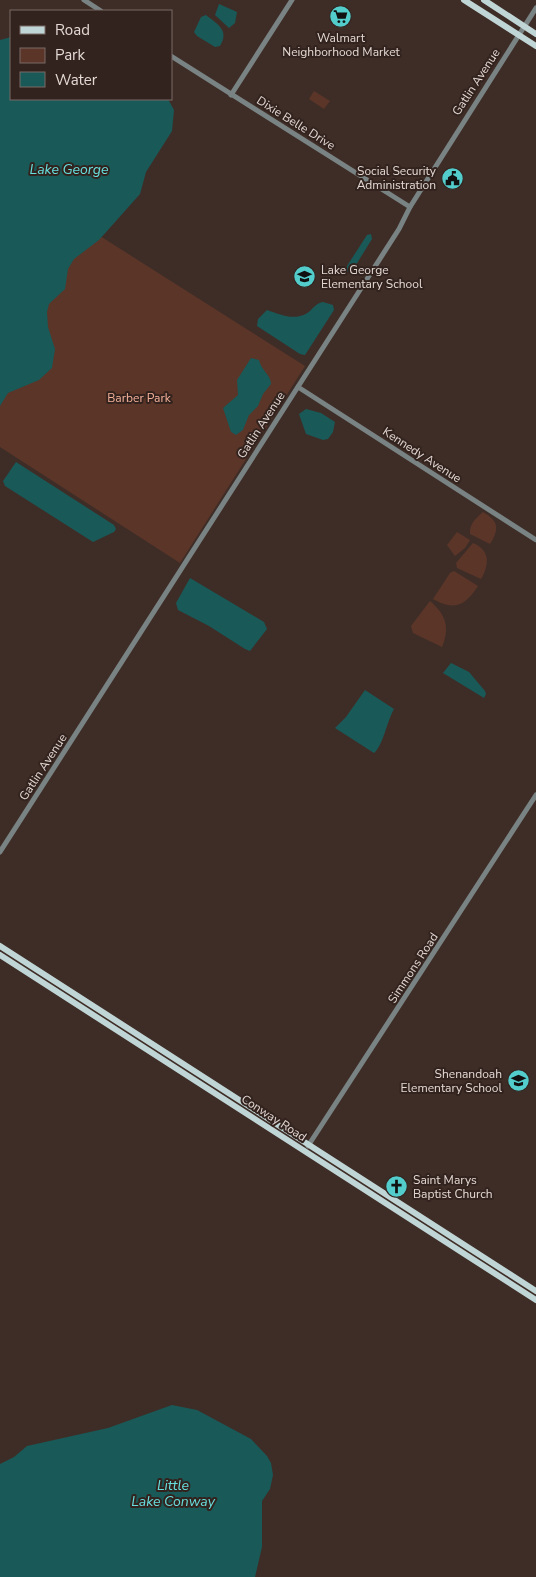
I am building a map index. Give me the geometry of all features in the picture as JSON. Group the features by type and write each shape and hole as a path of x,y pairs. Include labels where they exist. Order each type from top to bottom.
{"main road":[{"path":"464,0 536,46"},
{"path":"484,0 536,34"},
{"name":"Conway Road","path":"0,946 184,1065 536,1300"},
{"name":"Conway Road","path":"0,955 536,1292"},
{"path":"36,978 56,982"},
{"path":"93,1015 112,1018"},
{"path":"131,1039 155,1046"},
{"path":"158,1056 184,1065"}],"street":[{"path":"84,0 99,10"},
{"path":"231,95 292,0"},
{"name":"Gatlin Avenue","path":"0,852 399,229 410,206 536,8"},
{"name":"Dixie Belle Drive","path":"172,57 410,206"},
{"name":"Kennedy Avenue","path":"298,387 536,540"},
{"name":"Simmons Road","path":"307,1148 536,795"}],"green space":[{"path":"314,91 330,101 324,109 309,99"},
{"name":"Barber Park","path":"40,198 305,366 180,563 0,447 0,261"},
{"path":"483,512 496,525 495,534 490,544 470,534 472,524"},
{"path":"457,532 470,540 465,548 455,556 447,545"},
{"path":"473,543 479,546 486,554 486,569 481,579 457,568 456,563"},
{"path":"454,571 478,586 473,593 464,602 453,605 440,603 433,599 450,573"},
{"path":"430,601 440,611 445,622 446,633 442,647 413,633 411,626"}],"water":[{"path":"219,4 237,12 235,23 229,28 215,15"},
{"path":"206,15 223,32 224,36 220,46 215,47 197,36 194,32 201,17"},
{"name":"Lake George","path":"10,37 10,100 169,100 174,110 172,131 146,172 140,194 99,240 74,259 68,269 65,289 49,304 47,312 48,327 55,349 52,368 39,380 8,393 0,406 0,40"},
{"path":"371,234 372,239 354,268 347,272 347,266 367,235"},
{"path":"323,302 333,305 334,310 305,355 300,354 257,326 258,319 267,310 294,317 305,314 317,304"},
{"path":"251,358 259,360 271,384 263,394 258,406 249,415 243,430 236,435 231,432 223,408 238,395 237,380"},
{"path":"306,409 321,413 335,422 333,432 328,439 323,440 306,434 299,414"},
{"path":"16,462 114,525 116,529 114,532 93,542 5,486 3,481"},
{"path":"190,578 264,622 267,629 250,651 178,610 176,603"},
{"path":"451,663 469,672 485,691 484,698 443,673"},
{"path":"365,690 394,709 380,745 374,753 335,728 346,717"},
{"name":"Little Lake Conway","path":"172,1405 197,1410 251,1439 271,1463 273,1475 270,1489 262,1501 262,1547 255,1577 0,1577 0,1464 14,1457 27,1446 108,1428"}],"place":[{"name":"Walmart Neighborhood Market","path":"341,17"},
{"name":"Social Security Administration","path":"452,178"},
{"name":"Lake George Elementary School","path":"305,277"},
{"name":"Shenandoah Elementary School","path":"518,1081"},
{"name":"Saint Marys Baptist Church","path":"397,1187"}]}
